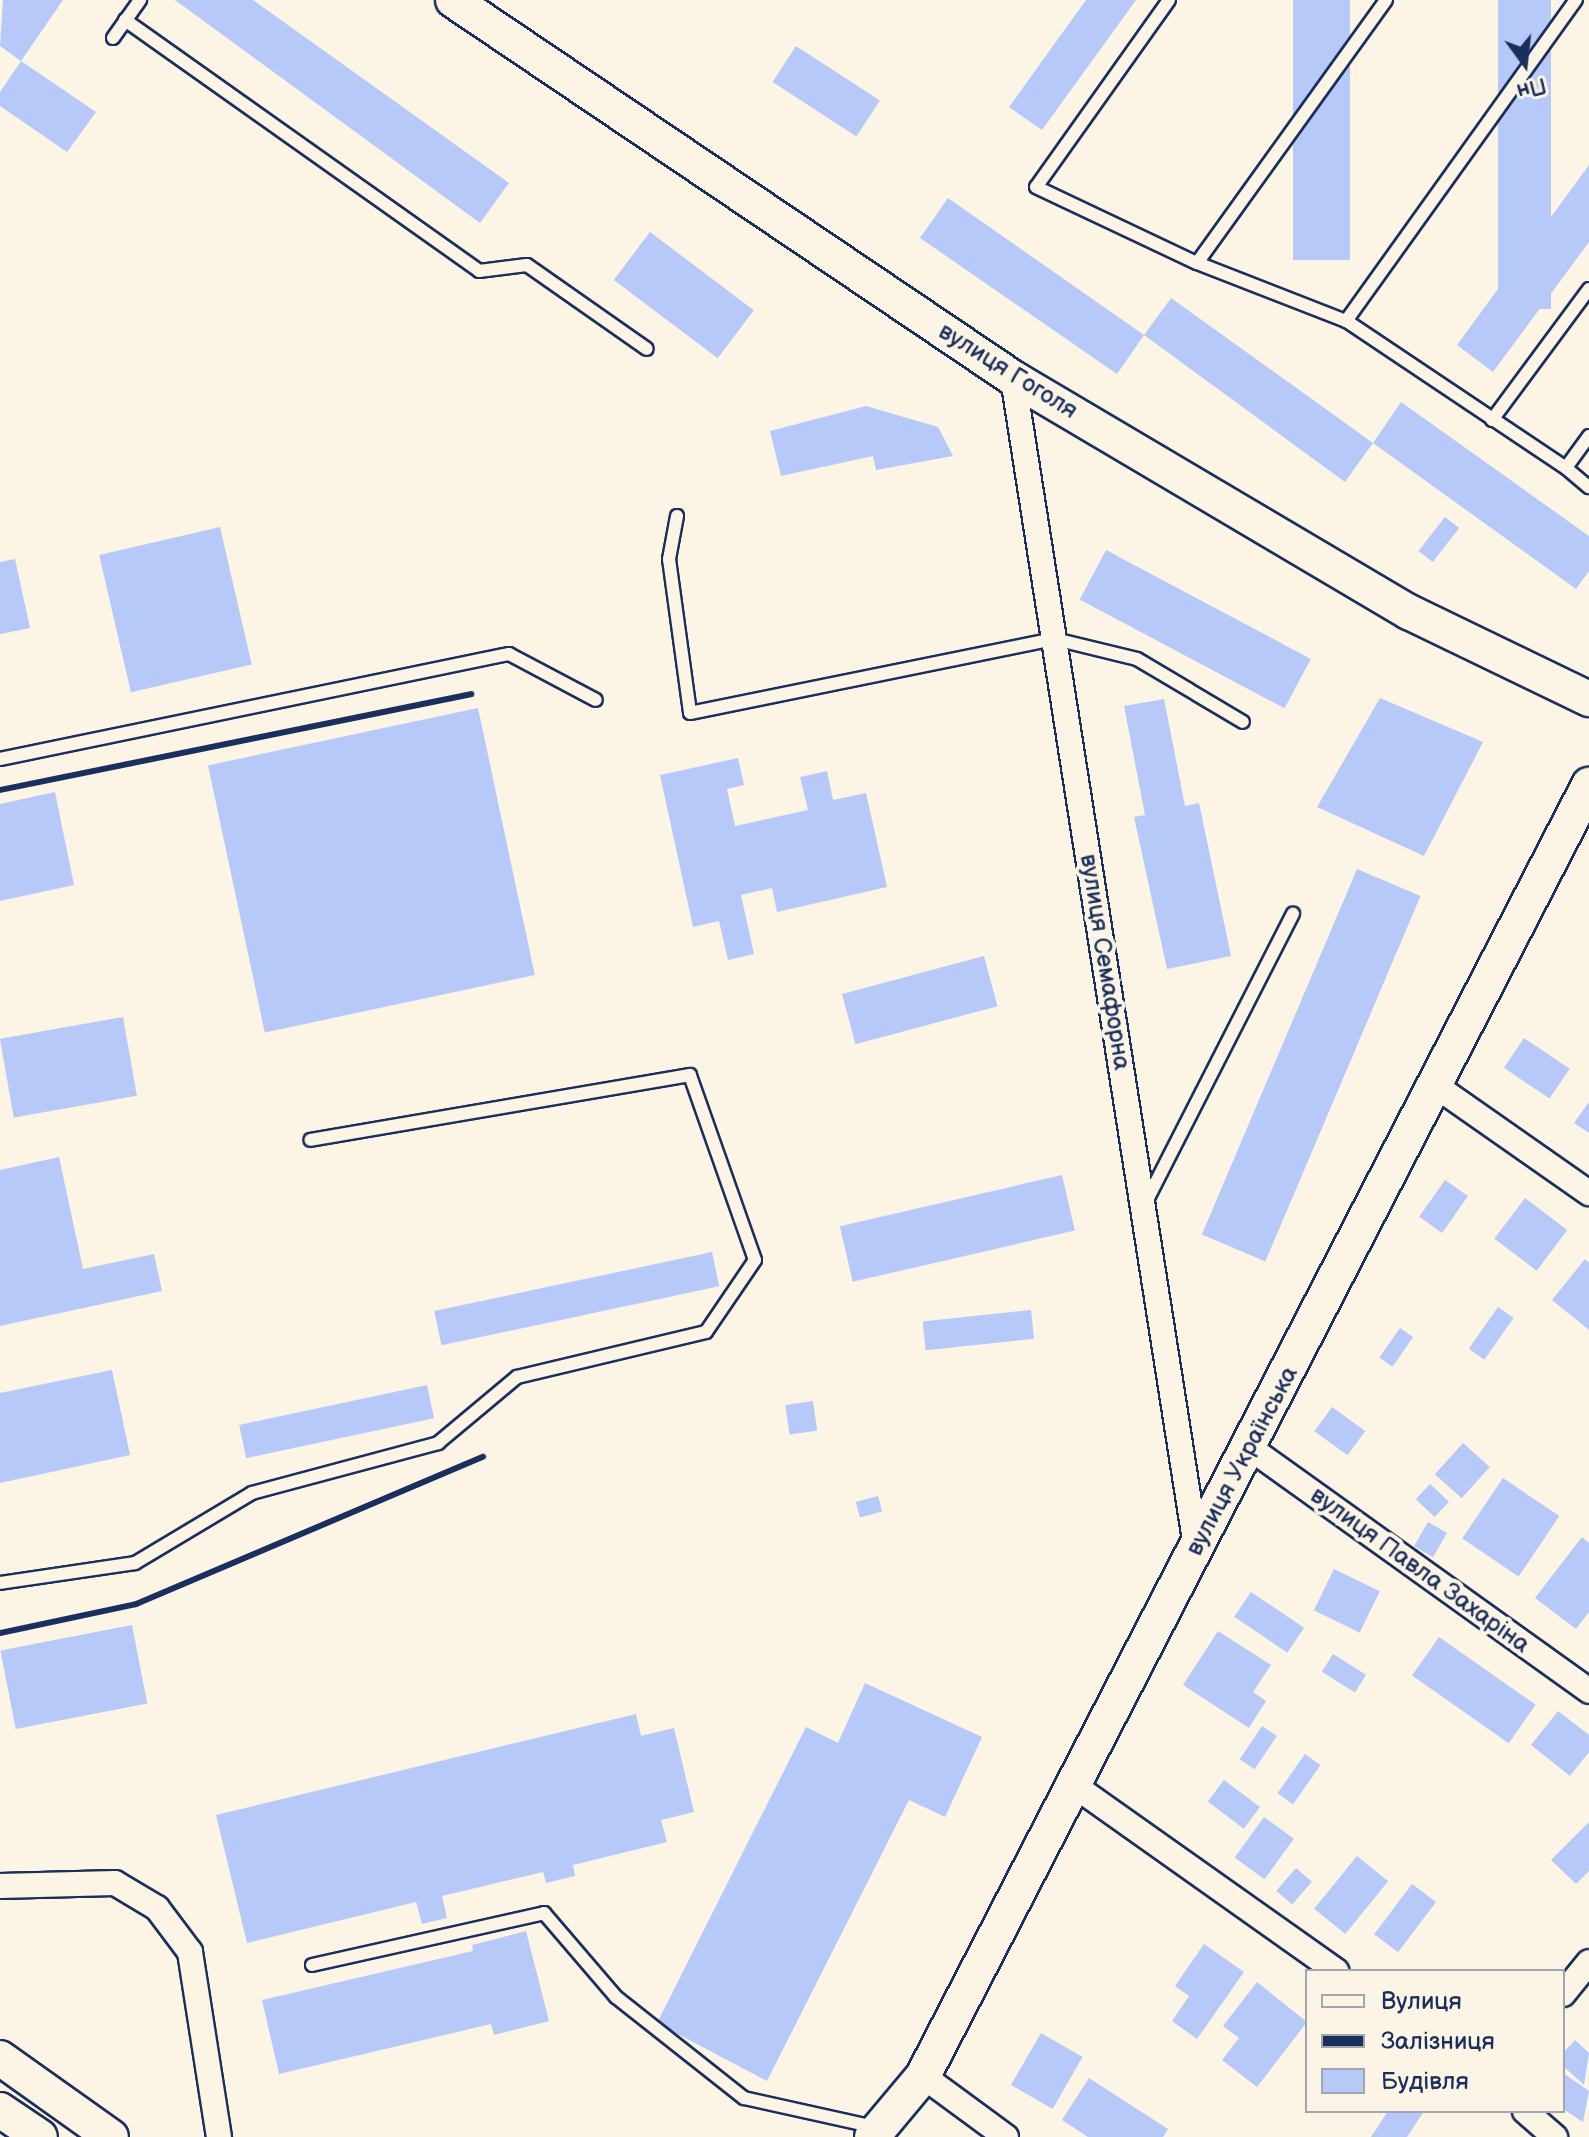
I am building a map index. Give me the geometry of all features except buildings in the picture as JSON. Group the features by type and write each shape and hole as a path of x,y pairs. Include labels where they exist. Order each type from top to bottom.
{"main road":[{"name":"вулиця Гоголя","path":"453,0 1013,378 1409,612 1589,699"},
{"name":"вулиця Українська","path":"877,2134 923,2076 1072,1784 1250,1448 1589,785"},
{"path":"0,2058 111,2137"},
{"path":"0,2110 40,2137"}],"street":[{"name":"вулиця Семафорна","path":"1013,378 1196,1546"},
{"path":"1436,1086 1589,1193"},
{"name":"вулиця Павла Захаріна","path":"1250,1448 1589,1691"},
{"path":"1072,1784 1333,1969"},
{"path":"0,1886 115,1883 157,1908 190,1952 219,2137"},
{"path":"1565,1992 1589,1962"},
{"path":"923,2076 1006,2137"},
{"path":"1527,2113 1555,2137"}],"lane":[{"path":"113,38 140,0"},
{"path":"1169,0 1036,187 1197,263 1346,321 1566,468 1589,487"},
{"path":"1197,263 1386,0"},
{"path":"1346,321 1576,0"},
{"path":"125,20 479,271 527,265 647,349"},
{"path":"1492,420 1589,289"},
{"path":"1566,468 1589,436"},
{"path":"677,516 669,559 690,713 1055,639 1137,659 1243,722"},
{"path":"0,759 509,654 596,700"},
{"path":"1144,1207 1293,913"},
{"path":"0,1583 135,1563 252,1493 438,1443 517,1377 706,1332 755,1260 690,1075 311,1140"},
{"path":"312,1965 544,1913 616,1997 744,2098 877,2134"}],"railway":[{"path":"0,790 471,694"},
{"path":"0,1633 136,1604 483,1457"}]}
